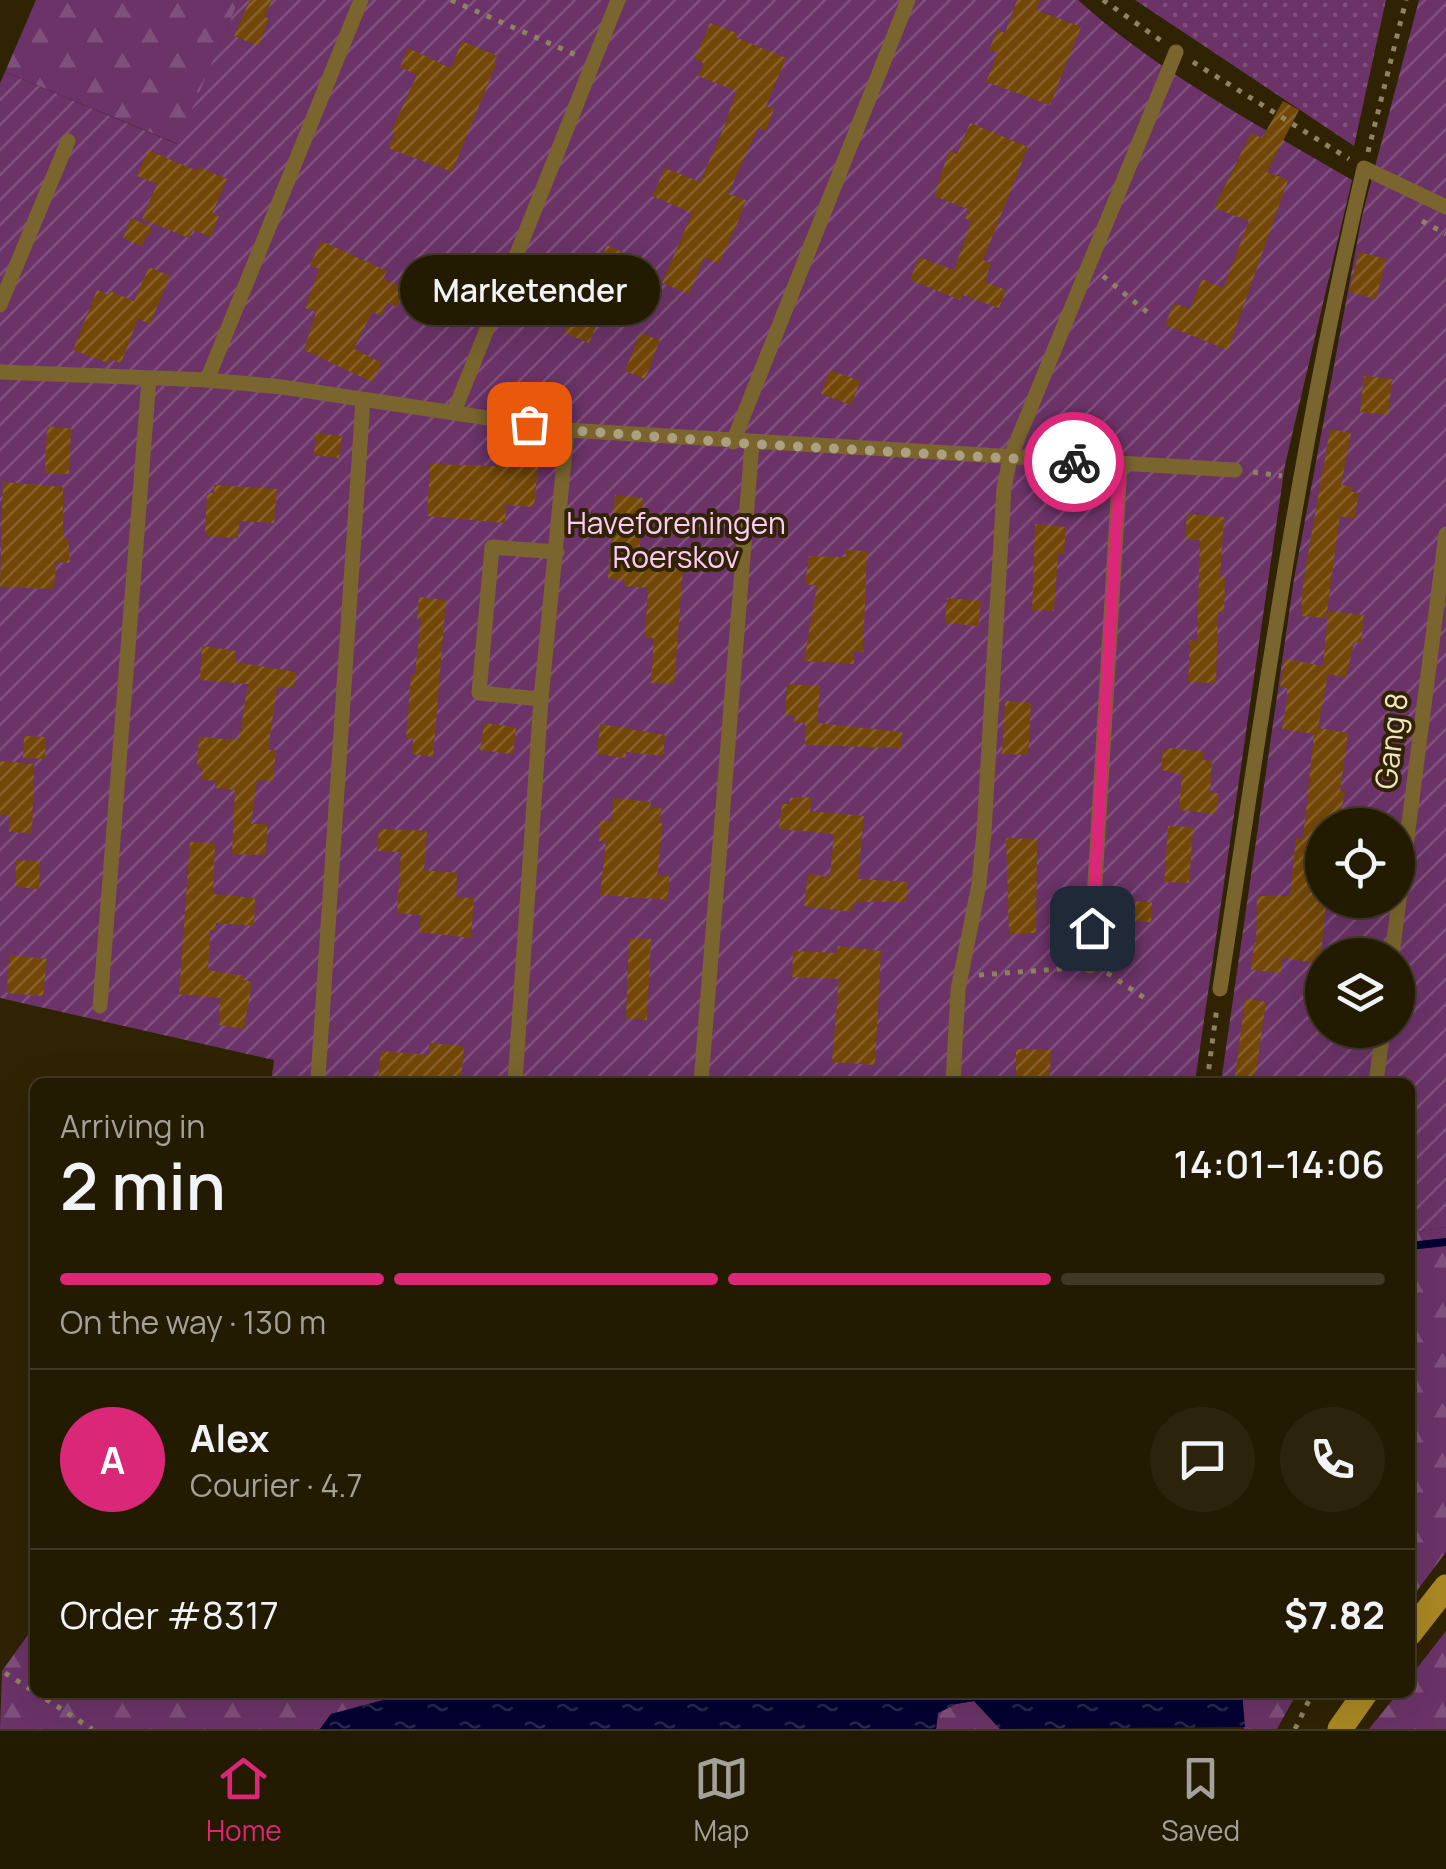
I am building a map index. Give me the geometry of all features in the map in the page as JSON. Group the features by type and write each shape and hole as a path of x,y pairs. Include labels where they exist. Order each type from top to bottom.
{"street":[{"path":"1415,1627 1446,1587"},
{"path":"1340,1729 1362,1698"}],"lane":[{"path":"206,380 361,0"},
{"path":"454,412 618,0"},
{"path":"733,442 908,0"},
{"path":"953,1078 962,972 980,884 1004,488 1010,458 1176,52"},
{"path":"0,305 68,141"},
{"path":"1220,989 1299,478 1334,293 1364,168 1446,206"},
{"path":"0,372 282,387 567,430 1235,470"},
{"path":"100,1006 148,379"},
{"path":"318,1078 362,400"},
{"path":"515,1078 542,699 567,430"},
{"path":"701,1078 752,444"},
{"path":"1090,966 1120,465"},
{"name":"Gang 8","path":"1394,938 1446,534"},
{"path":"542,699 479,694 492,547 557,552"},
{"path":"1376,1078 1380,1048"}],"path":[{"path":"451,0 592,61"},
{"path":"1103,0 1176,52 1364,168 1406,0"},
{"path":"1088,264 1148,312"},
{"path":"1235,470 1299,478"},
{"path":"962,972 989,976 1090,966 1124,982 1146,1000"},
{"path":"1208,1078 1220,989"},
{"path":"5,1673 30,1689"},
{"path":"44,1698 92,1729"},
{"path":"1295,1729 1310,1698"}],"green space":[{"path":"36,0 239,0 178,144 5,72"},
{"name":"Haveforeningen Roerskov","path":"239,0 1078,0 1176,75 1352,180 1285,465 1196,1078 272,1078 274,1060 0,998 0,83 5,72 177,144"},
{"path":"1135,0 1386,0 1354,146"},
{"path":"1419,0 1446,0 1446,1227 1415,1232 1415,1078 1222,1078 1294,579 1362,216"},
{"path":"1446,1227 1446,1552 1415,1593 1415,1232"},
{"path":"1446,1631 1446,1729 1369,1729 1394,1698 1415,1698 1415,1671"},
{"path":"30,1632 30,1698 393,1698 331,1714 320,1729 0,1729 2,1671"},
{"path":"1242,1698 1294,1698 1277,1729 1244,1729"},
{"path":"974,1701 1000,1729 936,1729 938,1713"}],"water":[{"path":"391,1698 1243,1698 1245,1727 1000,1729 974,1701 938,1713 936,1729 320,1729 331,1714"}],"building":[{"path":"250,0 272,0 258,46 234,36"},
{"path":"1017,0 1041,0 1036,10 1081,27 1050,105 986,82 998,53 989,50 997,30 1005,33"},
{"path":"710,23 786,58 766,106 774,109 766,131 758,128 728,194 746,200 738,222 719,264 704,258 689,294 662,283 692,213 652,196 665,168 700,182 725,125 736,91 698,76 704,63 695,59"},
{"path":"462,41 497,56 452,172 388,148 395,132 391,131 417,75 400,67 408,48 451,68"},
{"path":"1283,101 1299,110 1267,172 1288,180 1228,350 1165,325 1174,303 1190,309 1202,279 1223,288 1249,221 1214,208 1251,133 1262,138"},
{"path":"970,123 1028,147 983,260 991,263 985,282 1006,290 999,308 962,295 960,300 910,280 919,257 954,270 971,221 965,218 968,209 934,196 949,151 957,154"},
{"path":"148,150 227,179 212,214 219,216 211,237 193,230 189,238 142,219 157,184 137,176"},
{"path":"131,218 153,228 141,246 123,238"},
{"path":"321,241 387,271 383,279 405,288 397,307 387,303 382,316 372,312 354,349 382,363 372,382 304,350 316,312 305,308 319,269 310,265"},
{"path":"607,245 644,262 633,287 615,279 589,343 564,333"},
{"path":"1359,252 1386,259 1376,299 1349,292"},
{"path":"149,267 170,276 150,324 138,319 121,363 110,359 108,363 73,350 97,290 134,301"},
{"path":"640,333 660,340 645,379 625,371"},
{"path":"830,370 860,381 851,405 821,394"},
{"path":"1364,376 1392,379 1388,415 1360,412"},
{"path":"47,427 71,428 69,474 45,473"},
{"path":"1330,429 1351,433 1341,485 1353,487 1352,492 1359,493 1354,519 1340,516 1326,618 1301,616 1303,582"},
{"path":"316,433 342,436 339,458 314,455"},
{"path":"500,436 553,443 549,467 538,466 534,507 506,505 505,523 427,516 430,464 496,466"},
{"path":"3,482 63,487 63,538 68,538 70,563 56,562 54,589 0,587"},
{"path":"214,485 277,489 274,523 239,521 238,538 205,536 207,493 214,493"},
{"path":"615,495 643,498 639,555 684,557 674,684 651,683 654,638 645,638 648,588 624,586 625,581 608,578"},
{"path":"1187,514 1224,517 1220,577 1225,577 1224,613 1218,612 1216,683 1188,682 1190,640 1197,641 1200,540 1185,539"},
{"path":"1035,524 1066,527 1064,554 1058,554 1054,611 1032,610"},
{"path":"846,550 867,551 863,652 854,651 854,664 804,661 817,586 805,584 809,556 846,557"},
{"path":"419,597 446,600 433,757 412,754 413,739 406,738 421,619 417,619"},
{"path":"947,598 981,601 978,626 945,623"},
{"path":"1328,611 1364,615 1361,643 1354,642 1346,678 1328,674 1318,728 1348,733 1340,791 1345,791 1342,808 1306,808 1314,734 1282,729 1287,688 1280,687 1285,659 1323,666"},
{"path":"202,646 236,651 235,662 296,672 294,688 277,687 268,750 276,750 273,781 257,780 251,824 267,824 266,855 232,854 235,790 215,788 215,781 201,779 202,767 197,766 199,737 239,740 248,684 200,680"},
{"path":"787,684 820,686 817,723 902,732 901,748 805,745 805,723 794,722 795,716 785,715"},
{"path":"1005,701 1031,703 1028,755 1002,754"},
{"path":"484,723 516,727 513,754 480,750"},
{"path":"600,724 665,735 663,756 626,752 626,758 597,754"},
{"path":"24,736 46,737 45,759 23,758"},
{"path":"1163,750 1204,752 1203,760 1212,761 1210,793 1218,793 1216,814 1179,810 1182,774 1161,770"},
{"path":"0,761 34,764 32,833 9,832 10,816 0,815"},
{"path":"812,797 810,811 864,816 858,879 908,882 906,902 856,902 850,912 804,906 808,874 830,877 834,834 779,829 782,804 789,804 790,798"},
{"path":"613,798 651,802 650,807 661,808 657,876 669,876 668,900 600,895 606,842 599,841 600,821 612,821"},
{"path":"1305,820 1305,918 1325,918 1323,938 1305,938 1305,962 1282,958 1281,973 1251,970 1257,896 1290,896 1296,838 1303,839"},
{"path":"1168,826 1193,827 1189,883 1164,882"},
{"path":"379,829 427,831 424,870 457,873 456,897 474,898 471,938 419,932 421,915 397,913 401,852 377,851"},
{"path":"1006,838 1037,839 1036,933 1009,933"},
{"path":"190,842 215,843 213,894 255,898 254,926 216,923 215,931 210,930 208,970 244,976 243,980 252,982 244,1029 219,1025 220,998 179,994"},
{"path":"16,860 40,861 39,889 15,887"},
{"path":"1106,900 1152,902 1151,922 1126,921 1125,930 1104,930"},
{"path":"629,938 651,939 647,1020 626,1018"},
{"path":"838,946 881,951 875,1065 832,1062 839,979 792,977 793,951 837,953"},
{"path":"9,955 47,959 43,996 7,993"},
{"path":"1245,999 1266,1002 1255,1078 1235,1077"},
{"path":"429,1043 464,1046 461,1078 378,1078 381,1051 429,1055"},
{"path":"1016,1049 1051,1050 1050,1076 1016,1078"}],"waterway":[{"path":"1415,1245 1446,1242"}],"way so far":[{"path":"529,424 752,444 1074,462"}],"place":[{"name":"Marketender","path":"529,424"}],"route":[{"path":"1074,462 1120,465 1092,928"}]}
